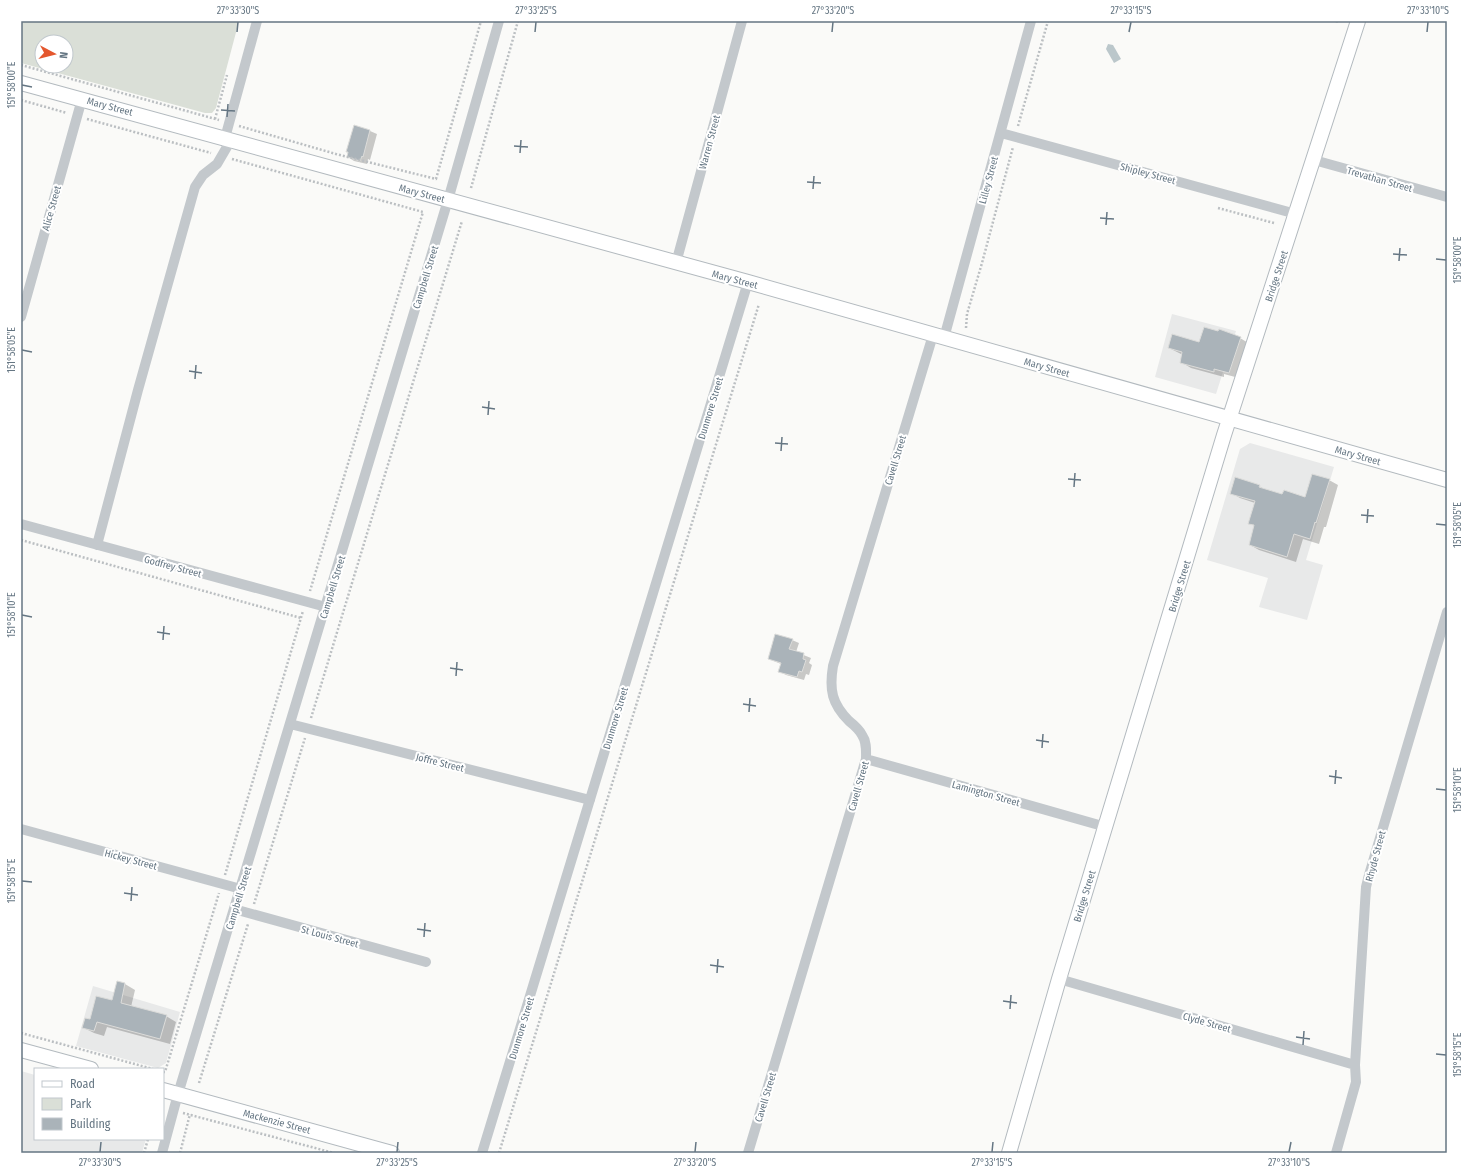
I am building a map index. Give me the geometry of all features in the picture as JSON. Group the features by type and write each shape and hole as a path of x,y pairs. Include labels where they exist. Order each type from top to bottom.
{"street":[{"path":"97,545 138,390 195,187 203,175 218,164 228,139 229,123 257,21"},
{"name":"Campbell Street","path":"162,1153 178,1094 448,200 499,21"},
{"name":"Warren Street","path":"676,263 742,21"},
{"name":"Lilley Street","path":"938,336 1000,133 1031,21"},
{"name":"Bridge Street","path":"1009,1153 1059,979 1230,418 1358,21"},
{"name":"Mary Street","path":"21,83 748,282 1447,480"},
{"name":"Alice Street","path":"21,317 82,99"},
{"name":"Shipley Street","path":"1000,133 1296,214"},
{"name":"Trevathan Street","path":"1314,160 1447,197"},
{"name":"Dunmore Street","path":"482,1153 748,282"},
{"name":"Cavell Street","path":"748,1153 866,759 866,746 862,735 843,714 832,695 830,681 835,659 938,336"},
{"name":"Godfrey Street","path":"21,524 326,607"},
{"name":"Rhyde Street","path":"1336,1153 1356,1082 1355,1065 1366,887 1447,612"},
{"name":"Joffre Street","path":"290,724 590,800"},
{"name":"Lamington Street","path":"866,759 1106,827"},
{"name":"Hickey Street","path":"21,830 241,889"},
{"name":"St Louis Street","path":"234,909 426,962"},
{"name":"Clyde Street","path":"1059,979 1355,1065"},
{"path":"21,1050 87,1068"},
{"name":"Mackenzie Street","path":"164,1090 392,1153"}],"path":[{"path":"21,65 336,154 436,179 482,21"},
{"path":"471,188 518,21"},
{"path":"966,328 967,314 1048,21"},
{"path":"215,119 227,75"},
{"path":"1218,208 1274,222"},
{"path":"164,1072 222,884 423,212"},
{"path":"200,1083 462,222"},
{"path":"499,1153 759,304"},
{"path":"21,540 301,618"},
{"path":"21,1032 149,1068"},
{"path":"173,1111 190,1114 334,1153"},
{"path":"180,1153 190,1114"},
{"path":"144,1153 148,1140"}],"shaded area":[{"path":"1108,44 1113,45 1121,59 1114,63 1106,49"},
{"path":"1172,314 1236,331 1216,394 1155,377"},
{"path":"1250,443 1334,467 1306,560 1323,565 1307,620 1259,607 1268,578 1207,560 1240,449"},
{"path":"93,986 180,1012 166,1063 158,1068 76,1046"},
{"path":"21,1071 34,1075 34,1140 146,1140 142,1153 21,1153"}],"green space":[{"path":"21,21 239,21 216,108 212,113 205,113 61,74 74,74 74,34 34,34 34,67 21,63"}],"building":[{"path":"354,125 370,130 363,157 362,156 360,161 347,157 348,152 346,152"},
{"path":"1204,327 1218,331 1219,329 1241,337 1229,373 1214,369 1214,372 1180,363 1182,352 1168,348 1172,334 1199,342"},
{"path":"1312,474 1330,479 1310,539 1294,534 1287,557 1249,545 1254,525 1248,524 1255,501 1230,494 1235,477 1260,485 1259,487 1282,494 1284,490 1305,497"},
{"path":"775,634 793,639 789,649 804,653 803,659 806,660 802,672 799,671 797,677 778,672 781,663 768,659"},
{"path":"117,981 125,983 121,1003 167,1015 160,1039 97,1022 94,1031 82,1028 85,1018 90,1019 96,996 112,1000"}]}
